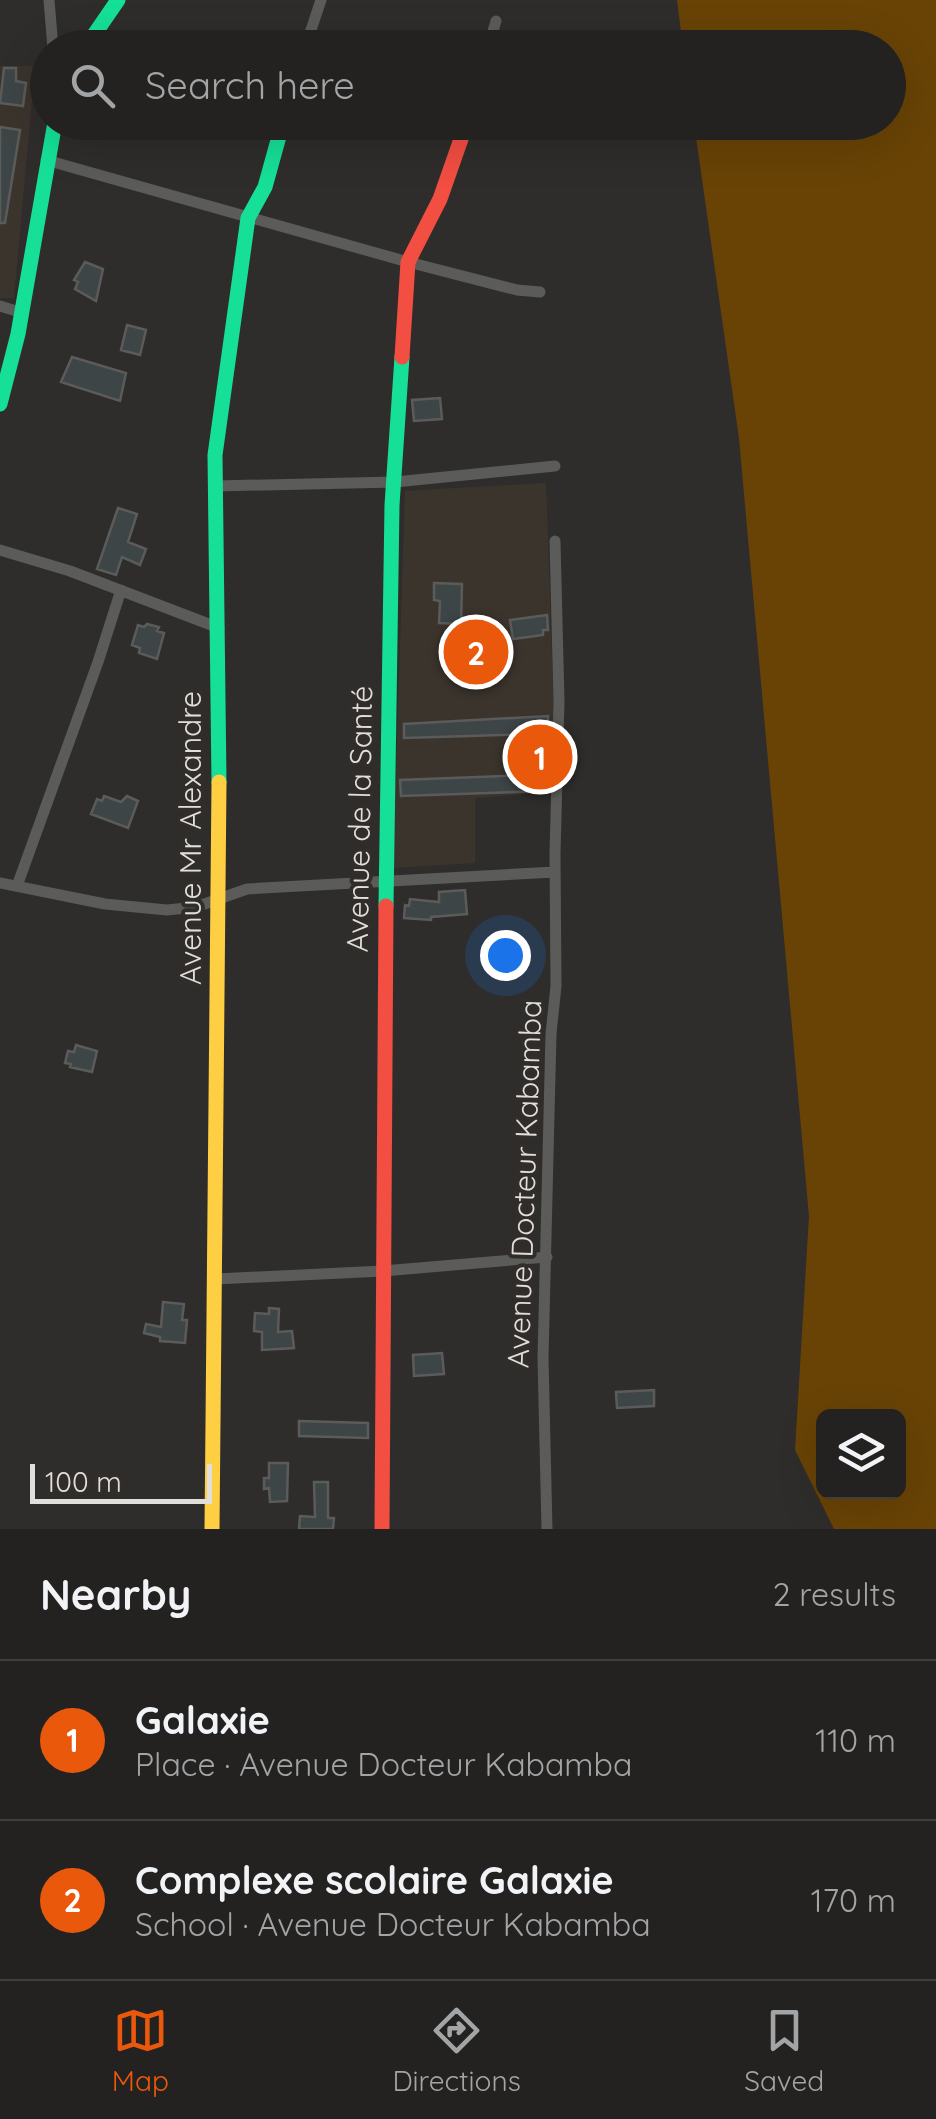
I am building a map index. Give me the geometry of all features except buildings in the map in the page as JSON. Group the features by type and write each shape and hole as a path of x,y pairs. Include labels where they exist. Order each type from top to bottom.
{"street":[{"path":"49,0 52,30"},
{"path":"97,30 118,0"},
{"path":"310,30 321,0"},
{"path":"493,30 496,20"},
{"path":"0,404 12,366 51,140"},
{"name":"Avenue Mr Alexandre","path":"212,1529 219,900 215,456 248,218 265,187 277,140"},
{"name":"Avenue de la Santé","path":"382,1529 386,882 395,482 408,262 440,199 461,140"},
{"path":"46,160 408,262 517,290 540,292"},
{"path":"0,306 22,312"},
{"path":"217,486 395,482 554,466"},
{"name":"Avenue Docteur Kabamba","path":"547,1529 543,1358 550,1034 556,986 560,702 555,541"},
{"path":"0,550 219,628"},
{"path":"17,886 121,590"},
{"path":"0,882 104,904 149,909 196,906 247,890 555,872"},
{"path":"216,1279 383,1272 546,1256"}],"shaded area":[{"path":"677,0 936,0 936,1529 834,1529 819,1499 906,1499 906,1409 816,1409 816,1493 795,1450 809,1216 739,438 696,140 906,140 906,30 681,30"},
{"path":"0,66 30,66 30,121 14,298 0,298"},
{"path":"546,483 554,721 551,792 475,798 475,863 393,868 405,491"}],"traffic: fast":[{"path":"97,30 118,0"},
{"path":"0,404 18,334 52,140"},
{"path":"219,782 215,455 248,218 265,187 278,140"},
{"path":"386,906 392,505 402,357"}],"traffic: slow":[{"path":"212,1529 219,782"}],"traffic: jam":[{"path":"402,357 408,262 440,199 461,140"},
{"path":"382,1529 386,906"}],"place":[{"name":"Complexe scolaire Galaxie","path":"476,652"},
{"name":"Galaxie","path":"540,757"}]}
